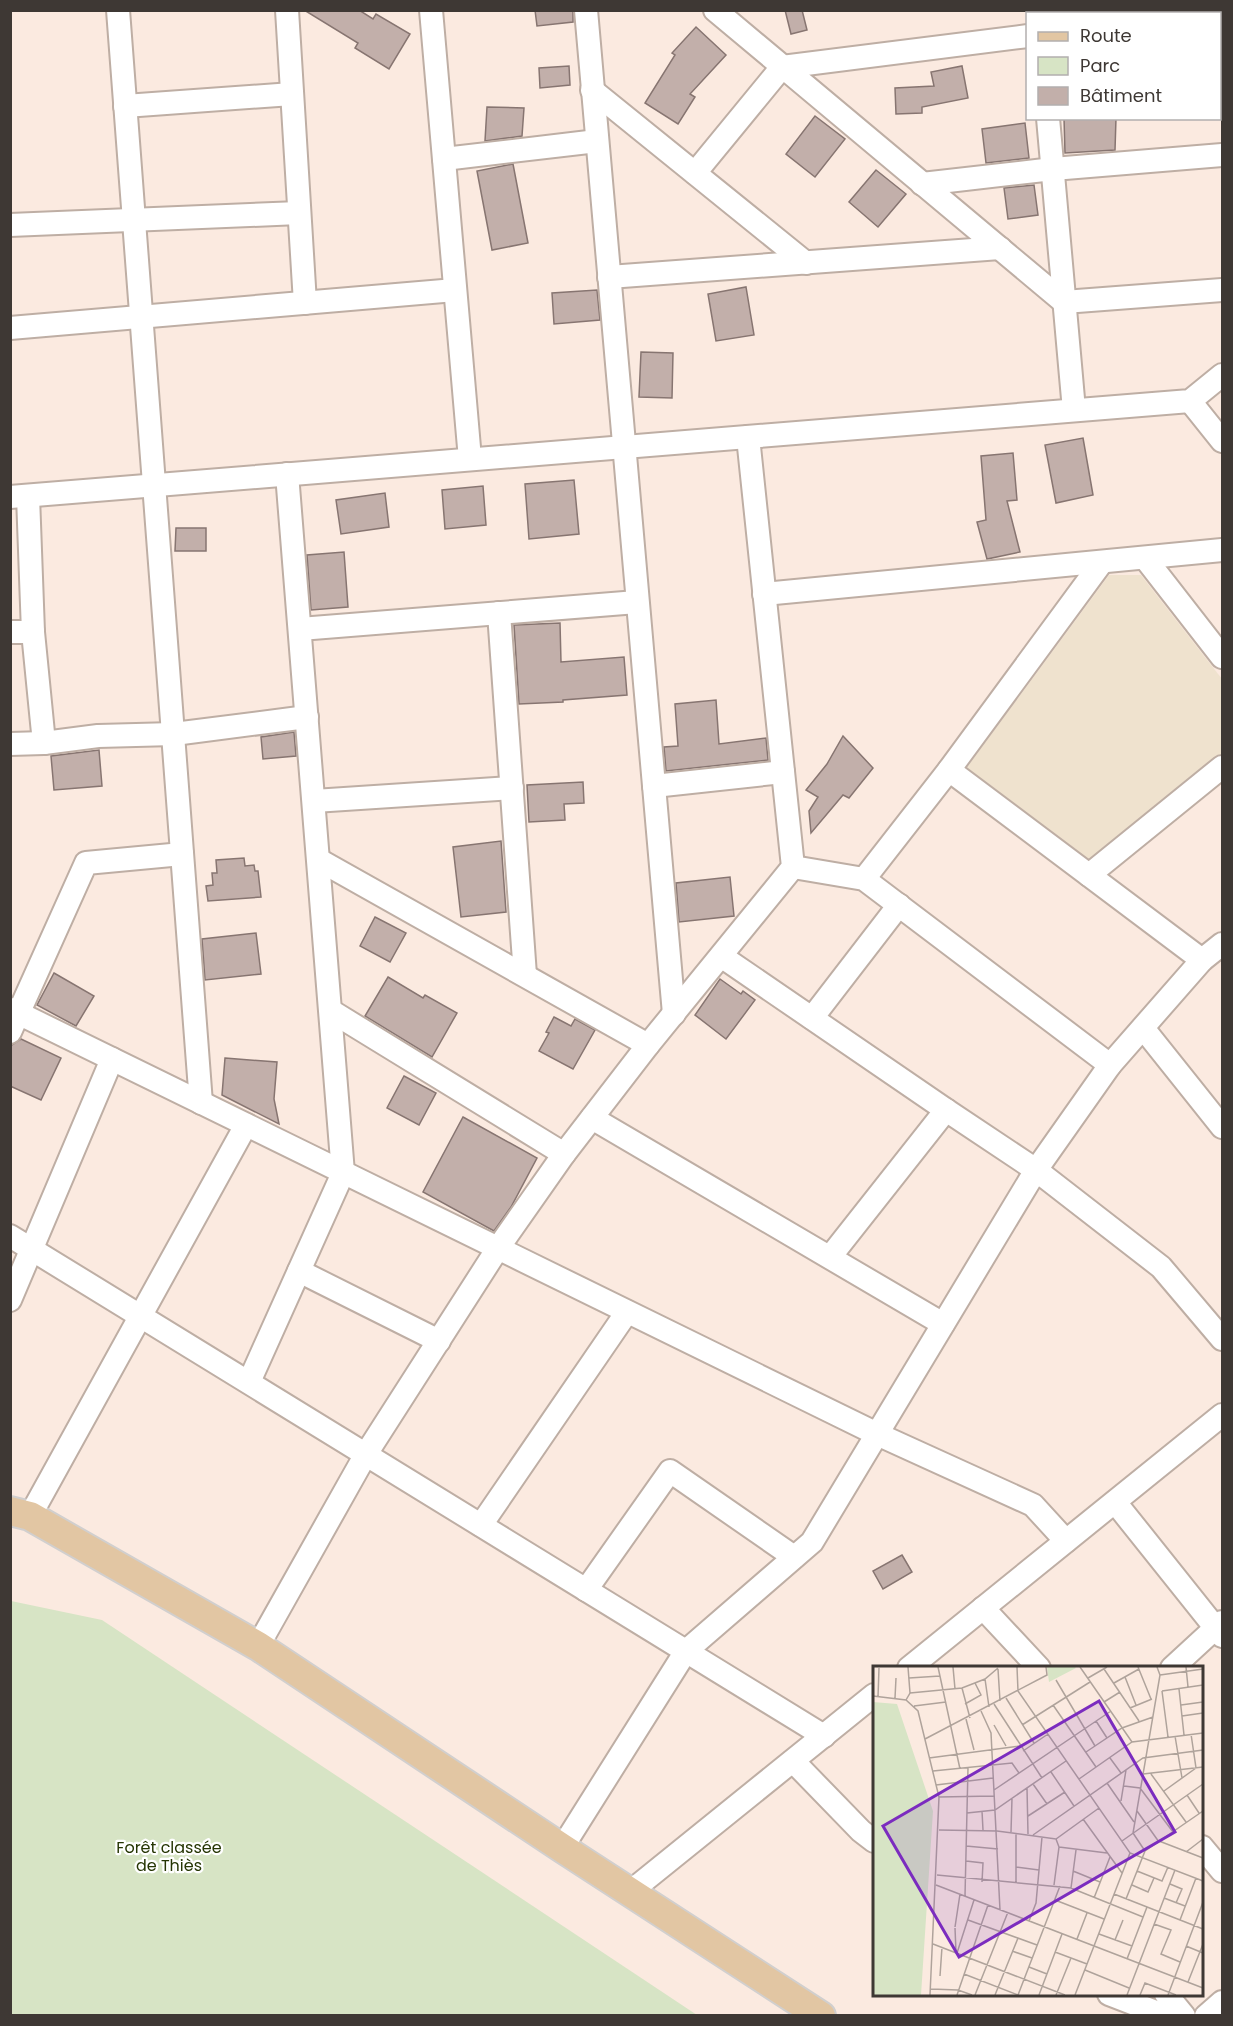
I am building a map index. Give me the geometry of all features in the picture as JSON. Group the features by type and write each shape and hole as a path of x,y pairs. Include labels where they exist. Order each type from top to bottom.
{"main road":[{"path":"20,1514 258,1646 562,1848 821,2016"}],"street":[{"path":"118,10 201,1103"},
{"path":"287,10 305,303"},
{"path":"431,10 470,459"},
{"path":"585,10 674,1014"},
{"path":"715,10 1064,302 1222,290"},
{"path":"694,173 782,67 1026,36"},
{"path":"592,90 806,263"},
{"path":"125,106 292,94"},
{"path":"1048,120 1074,410"},
{"path":"444,159 597,141"},
{"path":"922,184 1053,169 1222,155"},
{"path":"10,225 299,213"},
{"path":"609,277 1000,248"},
{"path":"10,328 455,290"},
{"path":"44,743 20,496 1190,401 1222,375"},
{"path":"1190,401 1222,441"},
{"path":"258,1646 366,1454 498,1248 564,1154 648,1045 793,867 748,437"},
{"path":"249,1382 344,1173 287,474"},
{"path":"764,594 1222,550"},
{"path":"1145,558 1222,657"},
{"path":"864,879 949,770 1102,562"},
{"path":"300,629 638,602"},
{"path":"499,613 525,975"},
{"path":"10,633 33,632"},
{"path":"10,744 44,743 98,736 174,734 307,717"},
{"path":"1089,875 1222,767"},
{"path":"949,770 1202,960"},
{"path":"654,786 783,772"},
{"path":"314,801 512,788"},
{"path":"183,854 86,863 13,1018 112,1059 877,1434 1034,1505 1066,1541"},
{"path":"319,860 648,1045"},
{"path":"793,867 864,879 1110,1065"},
{"path":"812,1018 899,905"},
{"path":"562,1848 686,1651 812,1542 1036,1170 1110,1065 1202,960 1222,944"},
{"path":"721,956 1036,1170 1161,1267 1222,1339"},
{"path":"331,1011 564,1154"},
{"path":"1143,1028 1221,1124"},
{"path":"10,1300 112,1059"},
{"path":"830,1257 946,1110"},
{"path":"592,1118 943,1324"},
{"path":"20,1514 141,1315 246,1125"},
{"path":"10,1236 824,1736"},
{"path":"299,1271 439,1341"},
{"path":"481,1525 627,1312"},
{"path":"911,1666 1222,1415"},
{"path":"586,1590 670,1471 794,1557"},
{"path":"1115,1502 1220,1629 1174,1666"},
{"path":"983,1608 1037,1666"},
{"path":"630,1892 873,1696"},
{"path":"793,1761 861,1831 873,1840"},
{"path":"1203,1848 1222,1871"},
{"path":"1112,1996 1166,2016"},
{"path":"1167,1996 1184,2016"},
{"path":"1206,2016 1222,2002"}],"shaded area":[{"path":"1109,575 1141,575 1222,679 1222,753 1089,861 964,771"}],"green space":[{"name":"Forêt classée de Thiès","path":"11,1601 102,1620 697,2015 11,2015"}],"building":[{"path":"304,10 359,10 373,19 376,14 410,34 389,69 355,48 358,43"},
{"path":"535,10 573,10 573,22 537,26"},
{"path":"785,10 802,10 807,30 791,34"},
{"path":"696,27 726,55 690,94 695,97 678,124 645,103 675,55 672,53"},
{"path":"569,66 570,85 540,88 539,68"},
{"path":"962,66 968,98 922,107 922,113 896,114 895,88 934,86 931,72"},
{"path":"487,107 524,108 522,136 485,141"},
{"path":"815,116 845,139 815,177 786,154"},
{"path":"1064,120 1116,120 1115,150 1065,153"},
{"path":"1025,123 1029,158 986,163 982,129"},
{"path":"513,164 528,243 492,250 477,171"},
{"path":"876,170 906,194 878,227 849,202"},
{"path":"1034,185 1038,215 1008,219 1004,188"},
{"path":"746,287 754,335 716,341 708,294"},
{"path":"597,290 600,320 554,324 552,293"},
{"path":"641,352 673,353 672,398 639,397"},
{"path":"1083,438 1093,495 1056,503 1045,445"},
{"path":"1013,453 1017,500 1007,501 1020,552 987,559 977,522 986,520 981,456"},
{"path":"574,480 579,534 529,539 525,484"},
{"path":"483,486 486,525 445,529 442,490"},
{"path":"385,493 389,527 341,534 336,500"},
{"path":"176,528 206,528 206,551 175,551"},
{"path":"344,552 348,607 311,610 307,555"},
{"path":"560,623 561,662 624,657 627,695 519,704 514,625"},
{"path":"716,700 719,744 766,738 768,760 666,771 664,747 678,746 675,704"},
{"path":"294,732 296,756 263,759 261,737"},
{"path":"843,736 873,768 849,798 843,795 811,833 809,811 818,797 806,790 827,764"},
{"path":"99,750 102,786 54,790 51,756"},
{"path":"583,782 584,803 564,804 565,820 529,822 527,785"},
{"path":"501,841 506,912 461,917 453,847"},
{"path":"244,858 245,866 254,865 255,871 258,871 261,897 208,901 206,886 213,885 212,873 217,873 216,860"},
{"path":"730,877 734,916 679,922 676,883"},
{"path":"375,917 406,933 390,962 360,946"},
{"path":"256,933 261,974 205,980 202,939"},
{"path":"54,973 94,996 76,1026 37,1005"},
{"path":"388,977 423,998 425,995 457,1013 432,1057 365,1016"},
{"path":"720,979 741,994 743,991 755,1000 726,1039 695,1015"},
{"path":"554,1017 571,1026 575,1019 595,1030 573,1069 539,1051 549,1033 546,1032"},
{"path":"21,1039 61,1058 41,1100 10,1086 10,1046"},
{"path":"225,1058 277,1062 274,1099 279,1124 222,1095"},
{"path":"404,1076 436,1093 419,1125 387,1108"},
{"path":"463,1117 537,1158 511,1207 494,1231 423,1192"},
{"path":"902,1555 912,1572 883,1589 873,1571"}]}
